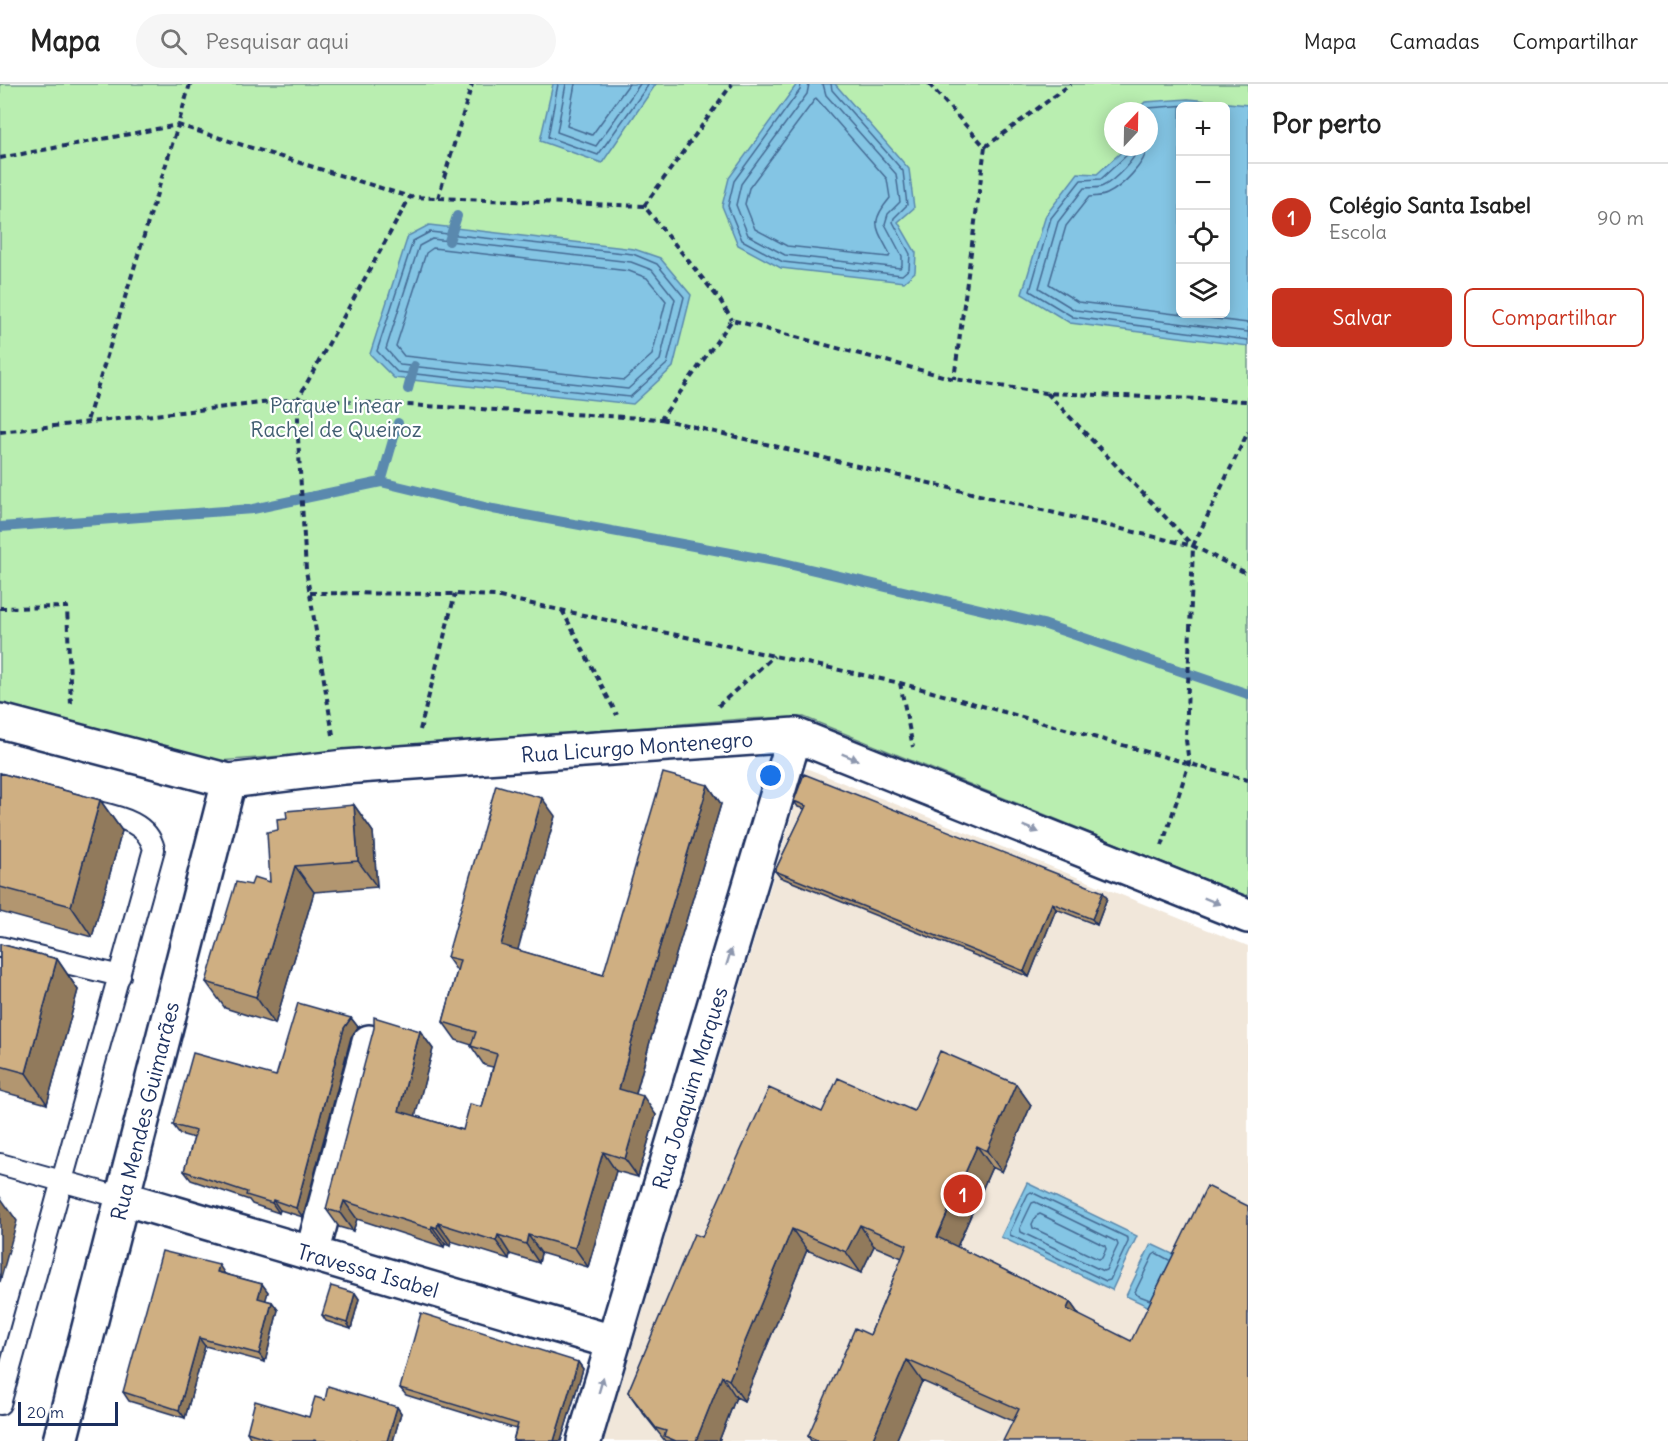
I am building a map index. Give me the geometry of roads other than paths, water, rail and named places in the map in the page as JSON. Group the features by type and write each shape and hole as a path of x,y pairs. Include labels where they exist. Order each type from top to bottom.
{"street":[{"name":"Rua Licurgo Montenegro","path":"0,721 229,781 344,767 795,735 1248,915"},
{"name":"Rua Joaquim Marques","path":"584,1441 795,735"},
{"name":"Rua Mendes Guimarães","path":"60,1441 229,781"},
{"path":"312,1254 369,1042"},
{"name":"Travessa Isabel","path":"123,1198 613,1342"}],"lane":[{"path":"0,1404 4,1370 62,1181 154,849 152,839 145,830 128,820 64,803"},
{"path":"0,947 120,976"},
{"path":"0,1164 123,1198"}],"water":[{"path":"553,84 656,84 602,163 540,141"},
{"path":"797,84 835,84 909,169 914,208 898,222 916,253 915,272 904,282 781,268 738,245 722,206 729,178"},
{"path":"1188,99 1218,102 1176,102 1176,318 1230,318 1230,103 1248,105 1248,346 1070,323 1022,294 1046,215 1078,173 1097,174 1117,156 1158,156 1158,102 1145,102"},
{"path":"429,225 634,249 660,258 691,295 673,367 633,404 394,378 370,354 408,236"},
{"path":"1027,1183 1137,1236 1112,1290 1001,1237"},
{"path":"1151,1244 1179,1257 1154,1309 1126,1296"}],"waterway":[{"path":"449,241 457,216"},
{"path":"408,389 414,366"},
{"path":"381,482 398,423"},
{"path":"0,527 253,509 381,482 493,509 780,562 1043,624 1248,694"}],"place":[{"name":"Colégio Santa Isabel","path":"963,1194"}],"park label":[{"name":"Parque Linear Rachel de Queiroz","path":"336,417"}]}
